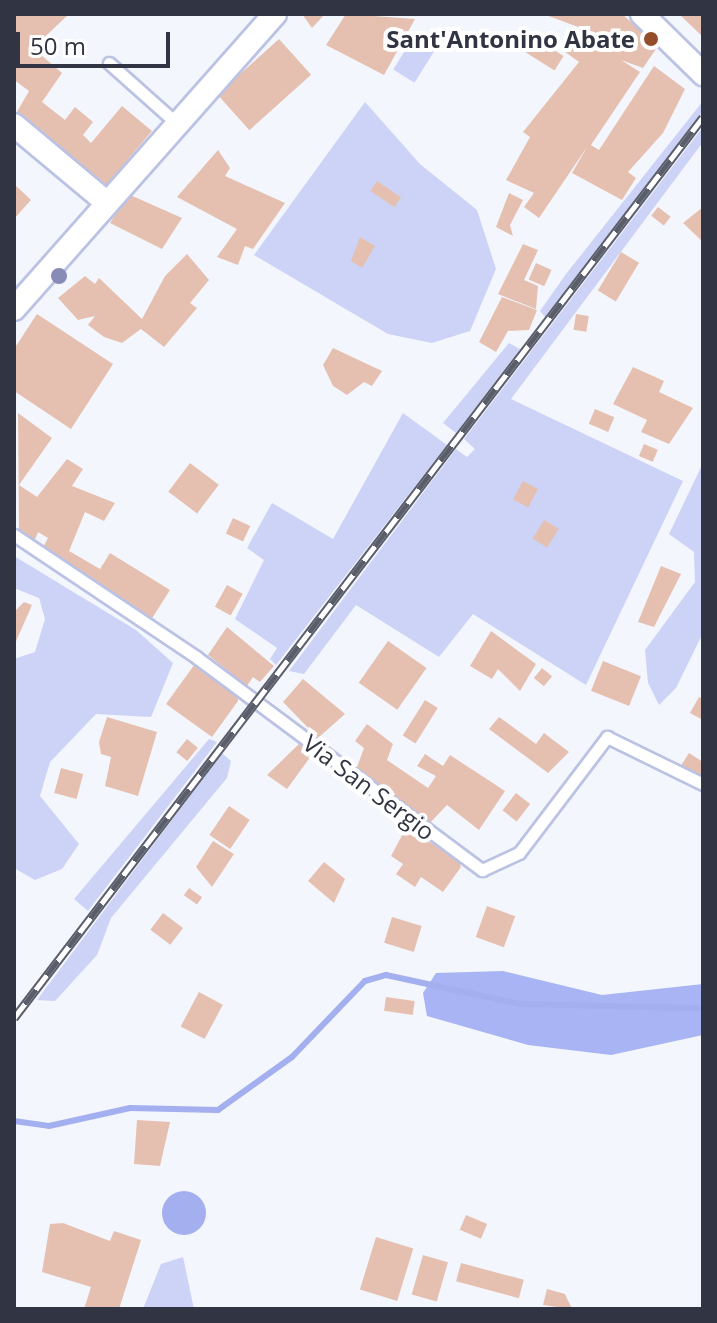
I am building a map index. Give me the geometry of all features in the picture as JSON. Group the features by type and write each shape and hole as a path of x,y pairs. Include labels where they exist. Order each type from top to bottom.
{"street":[{"path":"14,309 174,121 275,14"},
{"path":"642,14 703,74"},
{"path":"14,125 105,201"}],"lane":[{"path":"109,63 174,121"},
{"name":"Via San Sergio","path":"14,535 196,657 482,870 507,865 519,853 607,737 703,784"}],"shaded area":[{"path":"416,33 437,46 414,83 393,69"},
{"path":"703,101 703,111 545,317 540,311 566,274"},
{"path":"365,102 420,164 477,210 496,269 470,331 432,343 388,334 254,255"},
{"path":"703,127 703,142 511,399 683,481 586,685 473,614 439,657 356,605 304,674 289,671 456,449 467,457 475,449 464,439"},
{"path":"509,343 520,349 456,433 443,423"},
{"path":"403,413 447,445 276,665 270,659 277,648 235,619 264,560 247,548 272,503 333,539"},
{"path":"703,463 703,633 676,688 659,705 648,683 645,650 695,582 694,552 669,534"},
{"path":"14,556 136,630 173,663 151,717 96,714 50,762 40,796 79,844 62,869 35,880 14,868 14,659 35,652 45,619 39,598 14,588"},
{"path":"209,739 217,742 88,911 74,899"},
{"path":"222,753 231,761 227,778 111,918 97,955 55,1001 37,1000"},
{"path":"503,971 602,995 703,984 703,1035 611,1055 528,1045 427,1016 423,993 436,973"},
{"path":"184,1191 200,1197 206,1213 200,1229 184,1235 168,1229 162,1213 168,1197"},
{"path":"183,1257 194,1309 143,1309 161,1264"}],"building":[{"path":"14,14 69,14 33,48 62,73 42,102 65,120 75,107 93,122 83,135 91,143 122,106 152,131 103,189 14,117 29,91 14,80"},
{"path":"302,14 325,14 312,28"},
{"path":"346,14 415,19 384,75 326,45"},
{"path":"543,14 622,14 658,46 643,68 621,60 640,72 591,145 599,150 654,66 685,89 663,133 628,172 636,178 622,200 572,173 587,147 539,218 524,207 534,193 506,180 530,137 523,132 579,62 561,49 581,28"},
{"path":"679,14 703,14 703,37"},
{"path":"522,30 564,56 555,70 513,44"},
{"path":"279,39 311,75 249,130 217,95"},
{"path":"218,150 230,168 225,176 285,203 253,249 245,246 238,265 217,257 237,229 177,197"},
{"path":"377,181 401,197 394,207 370,191"},
{"path":"14,184 31,200 14,219"},
{"path":"509,193 523,200 510,225 513,236 496,227"},
{"path":"128,194 182,218 162,249 110,223"},
{"path":"658,207 671,217 664,226 651,216"},
{"path":"703,207 703,242 683,223"},
{"path":"360,237 375,246 362,268 351,261"},
{"path":"523,244 538,250 524,280 538,286 536,309 498,294"},
{"path":"621,252 639,263 616,301 598,291"},
{"path":"187,254 209,280 190,303 197,308 164,347 141,329 122,343 104,337 88,325 95,316 78,320 58,298 85,276 95,284 99,278 142,319 165,276"},
{"path":"536,263 552,270 544,286 529,279"},
{"path":"502,297 537,310 529,330 508,331 496,352 479,342"},
{"path":"37,314 113,364 71,429 14,391 14,349"},
{"path":"576,314 589,316 586,332 573,330"},
{"path":"333,348 382,371 372,386 364,382 347,395 333,386 323,365"},
{"path":"633,367 664,381 659,392 693,408 669,444 641,432 647,420 613,404"},
{"path":"595,409 614,417 608,432 589,424"},
{"path":"18,413 52,438 19,485 37,497 67,459 83,469 72,486 115,503 104,521 85,512 69,551 100,569 110,553 170,590 151,620 41,551 48,538 38,532 32,547 19,537"},
{"path":"644,444 658,450 653,462 639,456"},
{"path":"190,463 219,485 197,513 168,492"},
{"path":"523,481 538,489 528,508 513,500"},
{"path":"233,518 250,526 243,541 226,533"},
{"path":"544,520 559,529 547,548 533,539"},
{"path":"661,566 681,574 654,627 638,622"},
{"path":"227,585 243,594 231,616 215,607"},
{"path":"24,602 32,605 14,646 14,612"},
{"path":"227,627 274,666 260,682 253,677 247,686 208,655"},
{"path":"491,631 536,664 520,691 498,669 492,679 470,666"},
{"path":"388,641 427,668 397,710 359,683"},
{"path":"197,661 237,689 238,701 212,737 166,704"},
{"path":"603,661 641,676 629,706 591,691"},
{"path":"542,668 552,676 544,686 534,678"},
{"path":"303,679 345,714 318,738 283,702"},
{"path":"699,697 703,699 703,720 690,713"},
{"path":"425,700 438,708 415,744 403,736"},
{"path":"107,717 157,732 138,796 105,786 111,757 101,754 99,742"},
{"path":"499,717 536,744 544,733 569,752 548,773 489,729"},
{"path":"367,724 393,744 387,760 428,788 436,776 417,766 425,754 443,766 450,755 505,791 479,830 447,805 427,826 356,770 364,748 355,741"},
{"path":"187,739 198,748 187,761 176,752"},
{"path":"301,742 314,752 287,789 267,775"},
{"path":"689,753 703,762 703,780 680,767"},
{"path":"61,768 83,774 76,799 54,793"},
{"path":"516,793 530,804 517,821 502,810"},
{"path":"229,806 250,820 230,849 209,835"},
{"path":"406,828 458,859 461,867 443,892 421,877 415,887 396,874 403,864 391,856"},
{"path":"213,841 234,854 212,887 196,867"},
{"path":"324,862 345,879 334,903 308,881"},
{"path":"189,888 202,897 197,905 184,895"},
{"path":"487,906 515,916 504,947 476,937"},
{"path":"163,913 183,928 170,945 150,930"},
{"path":"392,917 422,926 414,952 384,943"},
{"path":"199,992 223,1005 205,1039 181,1026"},
{"path":"386,997 415,1001 413,1015 384,1011"},
{"path":"137,1120 170,1122 160,1166 134,1164"},
{"path":"466,1215 487,1224 481,1239 460,1230"},
{"path":"63,1223 110,1241 114,1231 141,1240 119,1309 84,1309 91,1287 42,1272 50,1224"},
{"path":"376,1237 413,1248 397,1301 360,1290"},
{"path":"423,1255 448,1262 437,1302 412,1294"},
{"path":"461,1263 524,1280 519,1298 456,1281"},
{"path":"547,1289 565,1294 572,1309 543,1305"}],"waterway":[{"path":"14,1121 49,1126 130,1108 218,1110 292,1057 365,981 386,975 520,1004 703,1008"}],"railway":[{"path":"14,1018 703,117"}],"place":[{"name":"Sant'Antonino Abate","path":"651,39"}]}
